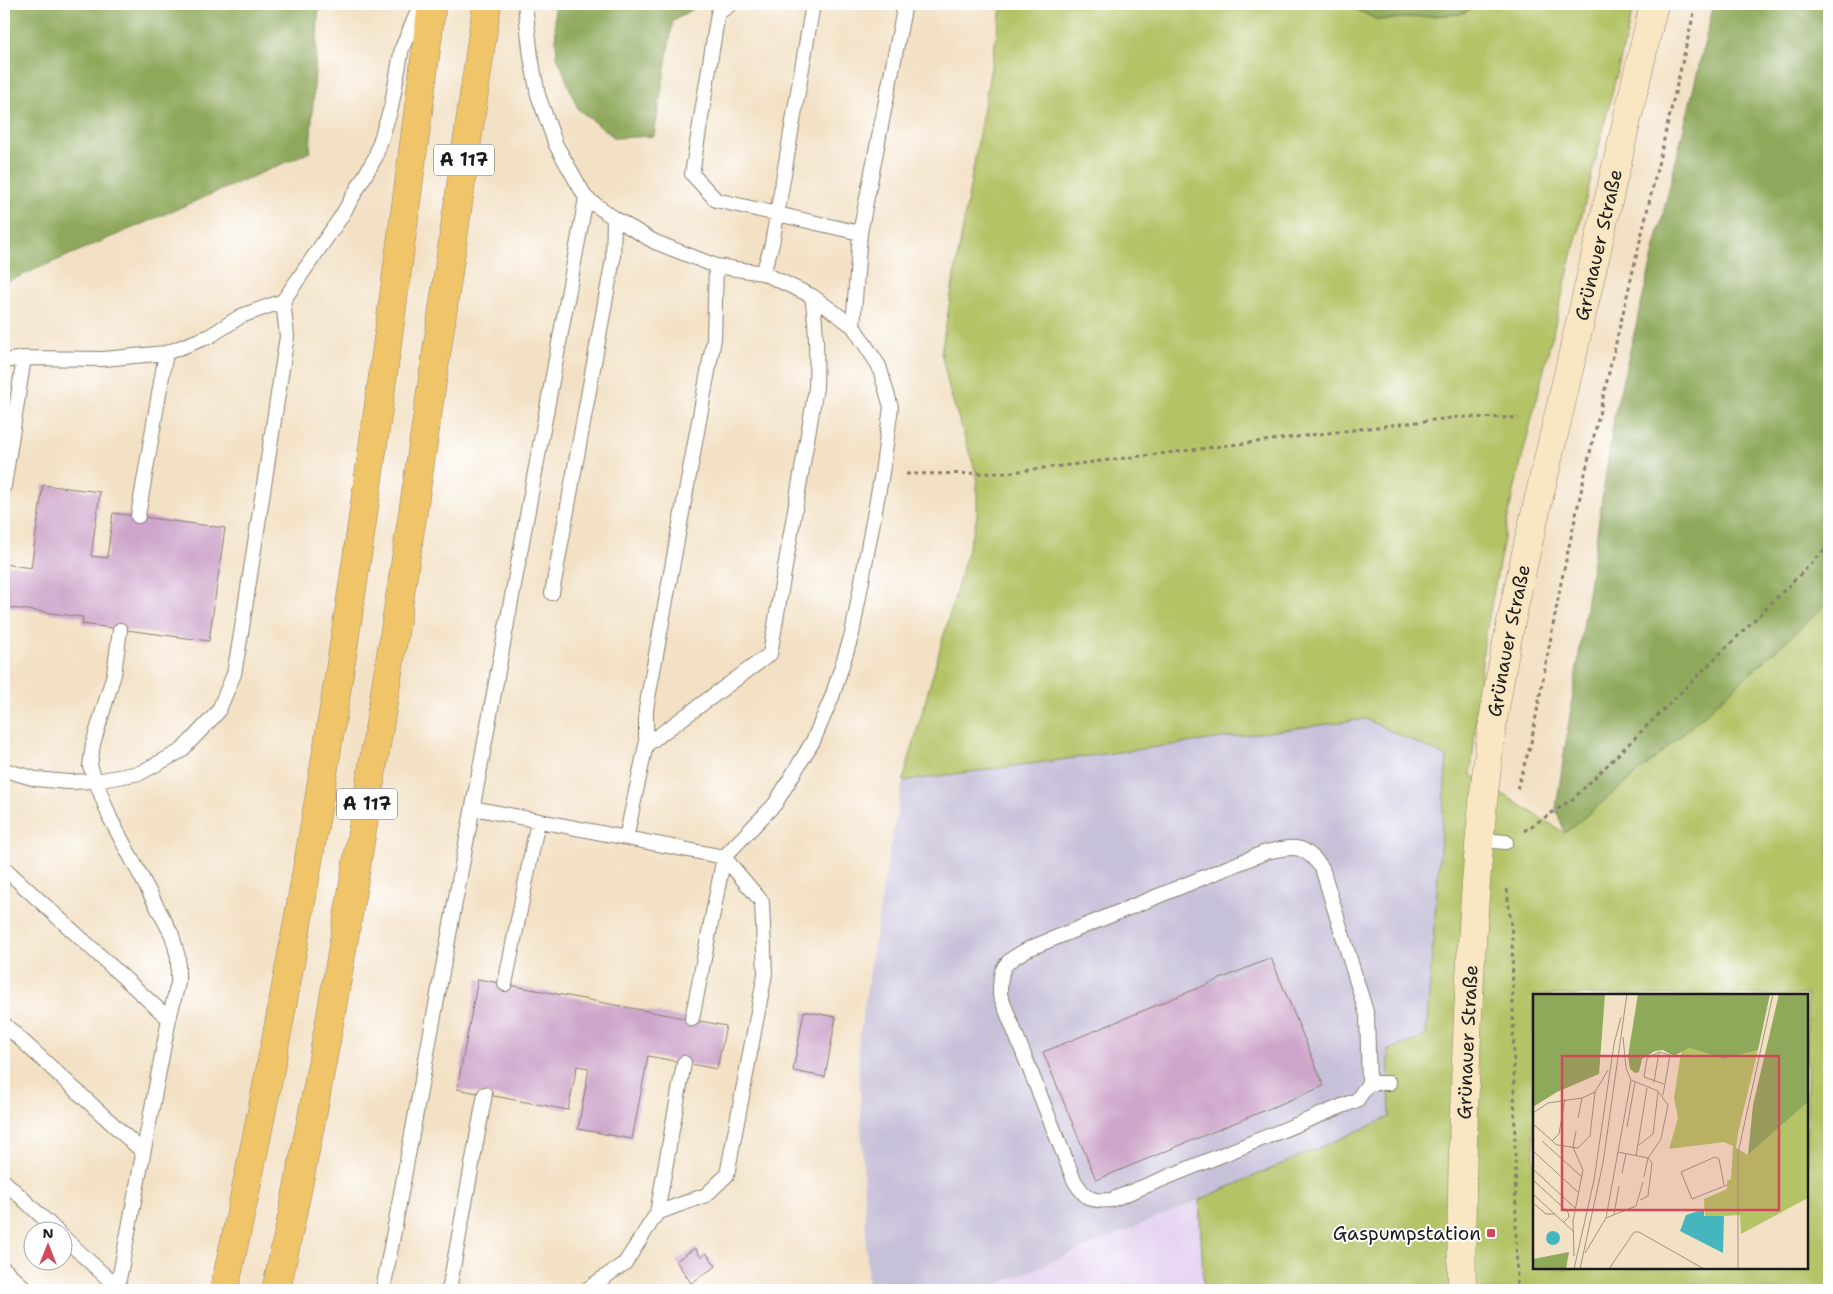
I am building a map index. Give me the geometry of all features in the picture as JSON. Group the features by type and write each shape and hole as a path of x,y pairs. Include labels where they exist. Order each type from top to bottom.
{"highway":[{"name":"A 117","path":"224,1290 248,1184 273,1052 339,679 394,303 432,4"},
{"name":"A 117","path":"276,1290 299,1189 327,1037 397,624 487,4"}],"main road":[{"name":"Grünauer Straße","path":"1462,1290 1462,1143 1478,840 1482,801 1500,682 1524,564 1654,4"}],"lane":[{"path":"4,361 24,358 103,359 166,353 210,336 241,316 283,301 341,216 375,158 390,108 402,48 422,4"},
{"path":"525,4 531,57 538,95 556,145 586,198 614,218 655,242 716,266 763,273 812,296 854,326 879,366 891,407 882,473 852,634 832,697 813,741 775,804 724,858 692,1019"},
{"path":"731,4 718,13 692,174 716,200 860,233"},
{"path":"763,273 772,244 813,4"},
{"path":"854,326 860,233 905,4"},
{"path":"383,1290 586,198"},
{"path":"552,593 613,259 614,218"},
{"path":"626,838 646,745 646,709 714,339 716,266"},
{"path":"646,745 770,654 816,388 817,324 812,296"},
{"path":"4,770 36,779 68,782 96,781 140,773 181,751 218,712 234,674 287,336 283,301"},
{"path":"138,516 166,353"},
{"path":"4,486 24,358"},
{"path":"117,1289 169,1019 178,983 178,957 172,935 110,818 90,766 93,744 114,674 120,630"},
{"path":"473,808 724,858 762,902 764,984 727,1175 706,1195 657,1213"},
{"path":"505,984 538,821"},
{"path":"1478,840 1506,842"},
{"path":"1293,847 1311,854 1322,868 1367,1015 1369,1083 1357,1100 1111,1200 1096,1201 1082,1194 1074,1180 1000,995 1000,976 1008,961 1028,949 1266,852 1293,847"},
{"path":"4,868 169,1019"},
{"path":"4,1024 144,1152"},
{"path":"586,1290 625,1263 657,1213 684,1063"},
{"path":"1369,1083 1389,1083"},
{"path":"449,1290 485,1094"},
{"path":"4,1181 47,1222"},
{"path":"72,1246 117,1289"},
{"path":"4,1269 27,1290"}],"path":[{"path":"1515,794 1531,743 1573,526 1696,4"},
{"path":"882,473 1004,473 1458,417 1519,418"},
{"path":"1506,842 1573,799 1829,546"},
{"path":"1507,888 1512,935 1517,1290"}],"shaded area":[{"path":"1365,719 1447,757 1426,1036 1390,1117 984,1290 868,1290 858,1045 886,869 903,781"},
{"path":"1199,1200 1204,1290 984,1290"}],"green space":[{"path":"4,4 319,4 310,152 4,283"},
{"path":"554,4 702,4 673,20 654,136 615,138 578,109 557,56"},
{"path":"1002,4 1346,4 1378,20 1460,14 1483,4 1634,4 1510,507 1484,642 1471,774 1565,833 1657,757 1829,602 1829,1290 1204,1290 1199,1200 1390,1117 1388,1050 1426,1036 1447,757 1365,719 903,781 977,517 977,476 950,392 941,352"},
{"path":"1346,4 1482,4 1460,14 1378,20"},
{"path":"1714,4 1829,4 1829,602 1657,757 1565,833 1556,809 1615,412"}],"building":[{"path":"43,485 100,492 91,556 107,558 113,513 225,528 209,641 82,624 83,617 4,607 4,564 31,568"},
{"path":"1271,958 1324,1086 1096,1180 1043,1052"},
{"path":"478,979 726,1026 717,1069 648,1056 632,1139 578,1129 589,1068 577,1066 568,1110 457,1089"},
{"path":"804,1011 836,1017 825,1077 793,1071"},
{"path":"695,1248 701,1257 706,1253 716,1266 691,1283 676,1261"}],"place":[{"name":"Gaspumpstation","path":"1491,1233"}]}
